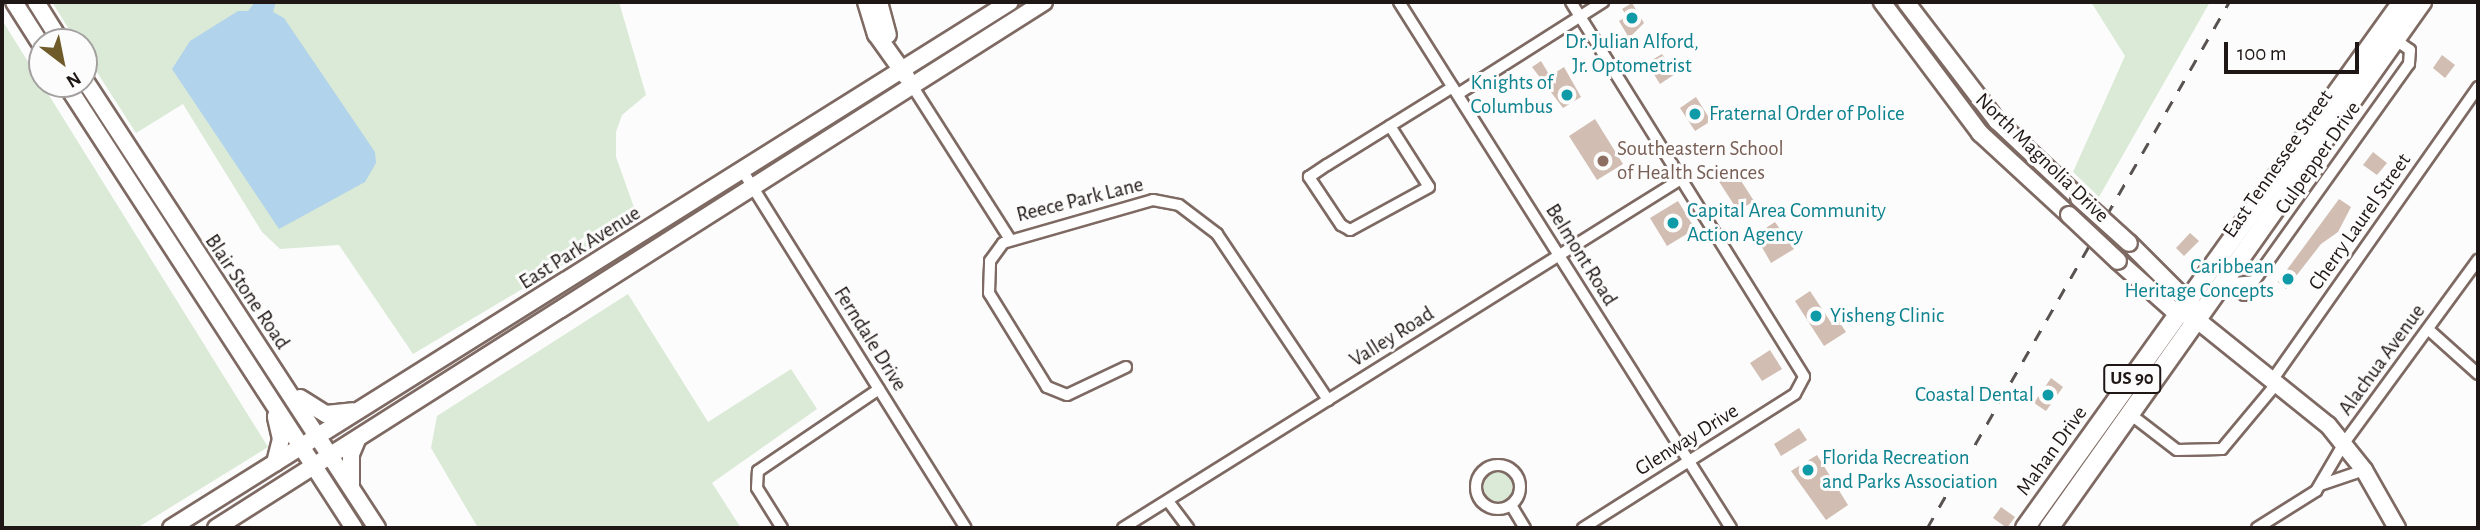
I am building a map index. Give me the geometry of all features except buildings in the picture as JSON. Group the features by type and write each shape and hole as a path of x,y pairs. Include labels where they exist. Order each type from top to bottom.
{"main road":[{"path":"14,2 31,28"},
{"path":"36,2 52,28"},
{"path":"866,2 876,34 911,84"},
{"path":"879,2 902,70"},
{"name":"East Park Avenue","path":"171,528 1010,2"},
{"name":"East Park Avenue","path":"216,528 911,84 1044,2"},
{"name":"North Magnolia Drive","path":"1882,2 1896,25 1991,144 2179,314 2196,319 2275,381 2344,443 2364,470 2397,528"},
{"name":"East Tennessee Street","path":"2196,319 2328,134 2388,36 2402,2"},
{"name":"East Tennessee Street","path":"2190,299 2326,109 2388,36 2421,2"},
{"path":"1896,25 1910,8"},
{"name":"North Magnolia Drive","path":"1910,8 2006,130 2190,299"},
{"name":"Blair Stone Road","path":"75,98 209,311 302,446 354,528"},
{"name":"Blair Stone Road","path":"96,98 377,528"},
{"path":"2326,109 2328,134"},
{"path":"1991,144 2006,130"},
{"path":"2190,299 2196,319"},
{"name":"Mahan Drive","path":"2025,528 2190,299"},
{"path":"209,311 226,300"},
{"name":"Mahan Drive","path":"2052,525 2196,319"},
{"path":"288,388 318,412 359,410"},
{"path":"271,401 281,439 275,463"},
{"path":"352,488 351,454 357,440"},
{"path":"2038,510 2052,525"}],"street":[{"name":"Belmont Road","path":"1399,2 1731,528"},
{"path":"1571,2 1681,179"},
{"path":"1390,126 1429,187 1350,230 1340,225 1309,177 1390,126 1603,2"},
{"name":"Culpepper Drive","path":"2244,295 2409,64 2410,50 2388,36"},
{"name":"Reece Park Lane","path":"911,84 1009,238 1153,200 1189,210 1217,234 1328,400"},
{"name":"Cherry Laurel Street","path":"2130,414 2177,450 2225,448 2275,381 2478,87"},
{"name":"Ferndale Drive","path":"742,170 966,528"},
{"name":"Valley Road","path":"1124,528 1681,179"},
{"name":"Glenway Drive","path":"1583,528 1794,394 1804,377 1681,179"},
{"path":"1009,238 990,261 989,293 1047,387 1067,395 1126,367"},
{"name":"Alachua Avenue","path":"2257,528 2305,502 2320,485 2344,443 2478,260"},
{"path":"2221,284 2254,281"},
{"path":"2429,330 2478,374"},
{"path":"782,528 757,488 758,471 879,389"},
{"path":"1503,466 1516,474 1520,491 1511,505 1492,508 1480,500 1477,483 1484,471 1503,466"},
{"name":"Alachua Avenue","path":"2320,485 2364,470"},
{"path":"1168,501 1188,528"},
{"path":"1511,505 1525,528"}],"green space":[{"path":"52,2 619,2 646,95 622,115 616,132 616,157 636,213 625,228 413,354 339,245 280,249 262,232 183,104 136,133 98,74 98,28 68,28"},
{"path":"2091,2 2210,2 2099,197 2073,172 2125,56"},
{"path":"2,20 28,62 28,98 51,98 268,447 137,528 2,528"},
{"path":"628,294 708,422 791,369 817,409 712,483 741,528 478,528 431,448 437,416"},
{"path":"1500,470 1512,475 1517,487 1512,499 1500,504 1488,499 1483,487 1488,475"}],"water":[{"path":"255,2 276,2 273,12 284,18 375,152 376,163 365,182 279,229 172,69 190,41 238,11 248,11"}],"railway":[{"path":"1927,528 2229,2"}],"place":[{"name":"Dr. Julian Alford, Jr. Optometrist","path":"1632,18"},
{"name":"Knights of Columbus","path":"1567,95"},
{"name":"Fraternal Order of Police","path":"1695,114"},
{"name":"Southeastern School of Health Sciences","path":"1603,161"},
{"name":"Capital Area Community Action Agency","path":"1673,223"},
{"name":"Caribbean Heritage Concepts","path":"2288,279"},
{"name":"Yisheng Clinic","path":"1816,316"},
{"name":"Coastal Dental","path":"2048,395"},
{"name":"Florida Recreation and Parks Association","path":"1808,470"}]}
